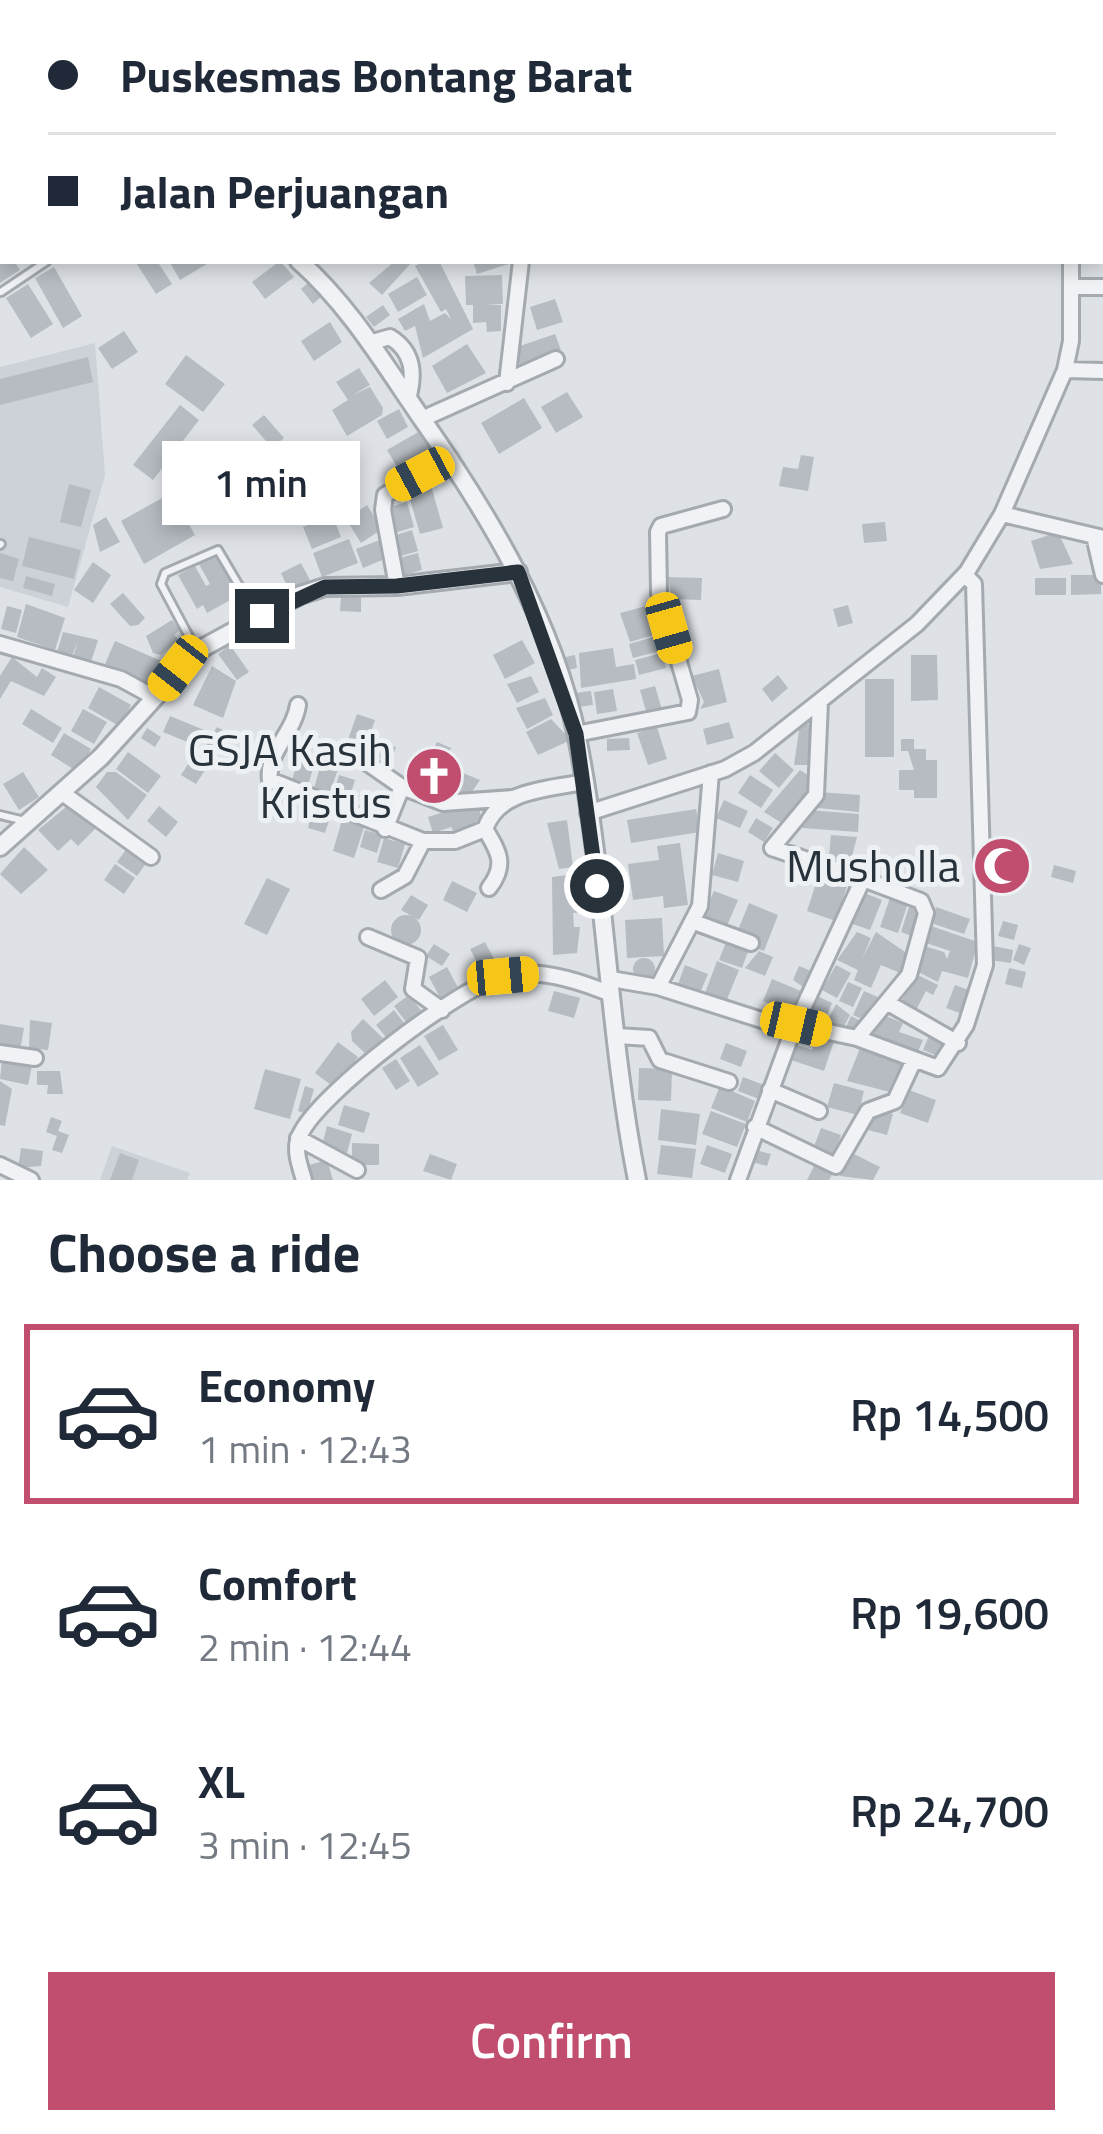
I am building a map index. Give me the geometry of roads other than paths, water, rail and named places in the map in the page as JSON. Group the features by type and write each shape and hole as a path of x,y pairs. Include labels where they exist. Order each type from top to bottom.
{"street":[{"path":"301,264 343,306 450,458 518,572 576,734 637,1180"},
{"path":"508,383 521,264"},
{"path":"366,762 402,787 443,803 586,799 711,773 754,753 926,616 965,575 1002,514 1065,370 1072,341 1071,264"},
{"path":"1072,287 1103,287"},
{"path":"422,419 556,359"},
{"path":"1065,370 1103,371"},
{"path":"397,586 383,510 385,496 450,458"},
{"path":"576,734 688,712 690,700 659,593 658,532 662,526 722,508"},
{"path":"1002,514 1099,537 1103,575"},
{"path":"0,847 61,792 197,651 270,611 325,587 397,586 518,572"},
{"path":"298,1138 375,1058 442,1010 498,978 533,973 611,986 658,987 944,1066 958,1043 985,965 974,584 965,575"},
{"path":"0,644 121,680 154,698"},
{"path":"820,702 816,795 772,848 863,879 926,908 909,975 857,1039"},
{"path":"298,705 296,724 271,760 270,780 423,841 455,841 485,829 491,813 512,798"},
{"path":"658,987 694,922 707,868 711,773"},
{"path":"385,829 402,787"},
{"path":"61,792 152,856"},
{"path":"485,829 501,856 489,889"},
{"path":"381,890 405,876 423,841"},
{"path":"738,1180 794,1028 863,879"},
{"path":"694,922 752,943"},
{"path":"368,937 418,958 413,989 442,1010"},
{"path":"888,1003 958,1043"},
{"path":"617,1036 649,1038 660,1060 729,1082"},
{"path":"0,1053 35,1058"},
{"path":"755,1127 836,1166 868,1111 895,1102 914,1060"},
{"path":"770,1090 819,1112"},
{"path":"298,1138 357,1170"},
{"path":"298,1138 304,1180"},
{"path":"0,1165 32,1180"}],"lane":[{"path":"1,292 43,264"},
{"path":"197,651 161,584 165,573 218,550 248,601"},
{"path":"0,815 27,822"}],"place":[{"name":"GSJA Kasih Kristus","path":"434,776"},
{"name":"Musholla","path":"1002,866"}]}
